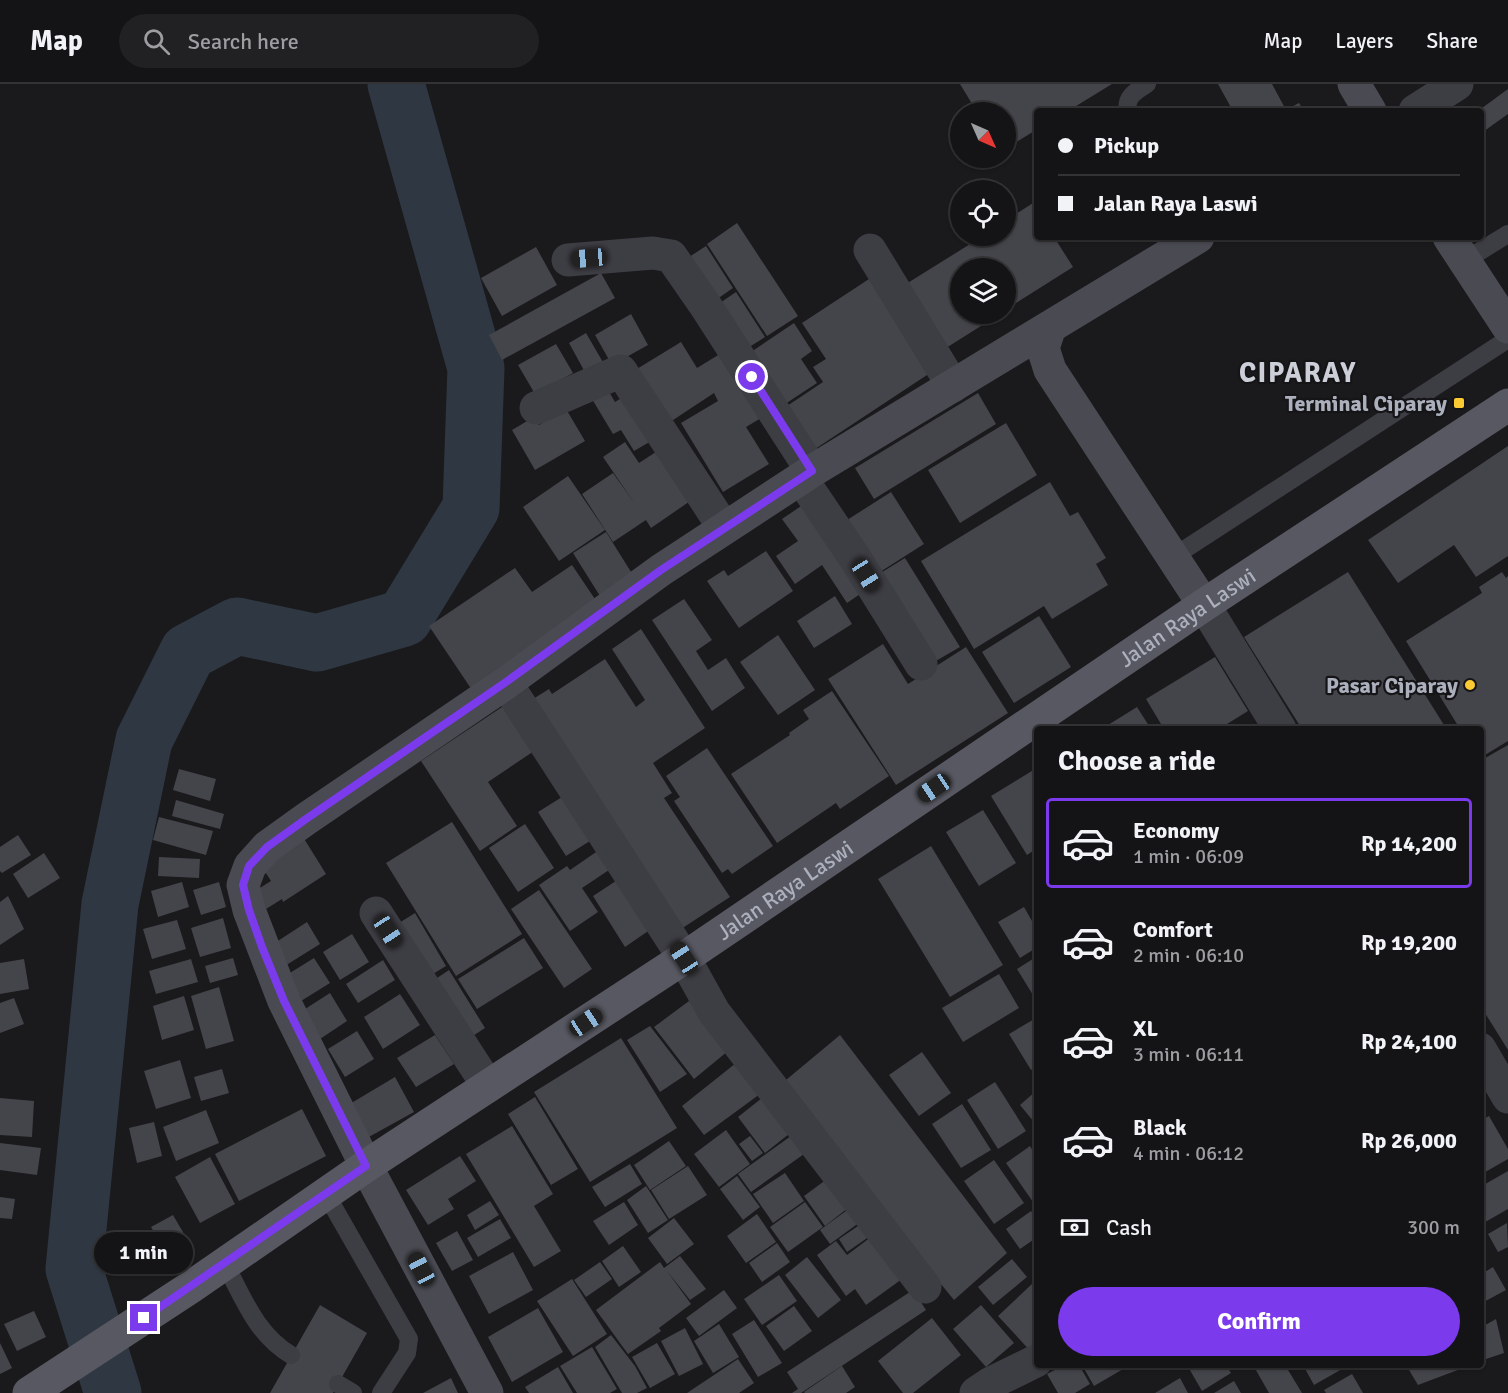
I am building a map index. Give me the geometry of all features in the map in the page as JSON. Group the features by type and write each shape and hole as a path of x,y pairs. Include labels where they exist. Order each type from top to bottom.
{"main road":[{"name":"Jalan Raya Laswi","path":"39,1387 225,1264 366,1166 684,958 1204,605 1508,405"}],"street":[{"path":"1354,84 1368,108"},
{"path":"1420,108 1457,84"},
{"path":"487,1393 366,1166 284,1001 249,910 243,885 249,866 267,847 306,819 506,682 661,570 724,528 1193,240"},
{"path":"1457,249 1508,327"},
{"path":"870,250 953,386"},
{"path":"568,260 653,253 671,256 705,305 855,558 921,664"},
{"path":"1050,327 1043,348 1050,370 1204,605 1278,726"},
{"path":"536,408 621,371 724,528"},
{"path":"506,682 684,958 714,1012 925,1287"},
{"path":"376,913 488,1086"},
{"path":"1484,1056 1508,1097"},
{"path":"976,1393 1034,1362"}],"lane":[{"path":"1127,108 1126,104 1134,92 1147,84"},
{"path":"1457,249 1508,234"},
{"path":"1173,557 1508,339"},
{"path":"326,1194 409,1339 407,1353 381,1393"},
{"path":"225,1264 259,1327 269,1339 291,1355"}],"building":[{"path":"960,84 1112,84 1073,108 1034,108 1034,131 1016,142 1016,102 971,102"},
{"path":"1218,84 1272,84 1285,108 1231,108"},
{"path":"1508,89 1508,114 1484,131 1484,108 1482,108"},
{"path":"1299,103 1302,108 1290,108"},
{"path":"1033,203 1034,240 1056,240 1073,267 1016,303 1016,258 950,258 950,324 984,324 946,348 906,284 967,246 1016,246 1016,214"},
{"path":"737,223 798,316 767,336 707,244"},
{"path":"706,246 733,288 710,304 683,261"},
{"path":"536,247 557,285 502,316 481,278"},
{"path":"601,273 615,298 502,360 489,335"},
{"path":"869,279 930,373 809,453 781,410 823,382 813,367 826,359 802,323"},
{"path":"736,292 765,337 743,351 714,307"},
{"path":"631,314 648,345 612,365 595,335"},
{"path":"794,323 812,351 801,359 817,383 779,408 745,356"},
{"path":"586,333 604,364 586,374 569,343"},
{"path":"681,342 697,368 728,349 768,414 746,427 769,464 723,492 681,423 718,401 714,393 661,428 627,375"},
{"path":"556,344 573,373 535,394 518,365"},
{"path":"605,385 615,402 631,392 658,437 634,451 621,430 613,434 589,394"},
{"path":"978,393 996,424 874,499 855,468"},
{"path":"566,409 585,441 535,470 512,430 534,417 539,425"},
{"path":"1006,423 1037,475 960,523 928,470"},
{"path":"625,442 639,463 662,448 696,497 651,528 646,520 613,542 582,494 613,473 635,504 603,457"},
{"path":"1508,446 1508,556 1476,577 1454,545 1398,583 1368,540"},
{"path":"568,476 605,530 559,561 523,507"},
{"path":"1050,482 1070,516 1078,512 1106,558 1096,564 1108,585 1052,619 1044,606 974,649 921,561"},
{"path":"891,492 924,544 880,572 847,520"},
{"path":"807,502 866,590 847,603 822,565 795,584 776,556 798,541 782,519"},
{"path":"606,532 638,583 605,604 573,553"},
{"path":"766,551 793,591 739,628 707,581 724,570 728,576"},
{"path":"905,558 960,647 934,662 879,574"},
{"path":"572,565 601,608 474,693 429,626 515,568 532,592"},
{"path":"1348,572 1444,725 1300,726 1244,637"},
{"name":"Pasar Ciparay","path":"1502,572 1506,578 1508,576 1508,741 1484,756 1484,726 1458,726 1406,641 1482,593 1479,587"},
{"path":"835,596 852,624 814,648 797,621"},
{"path":"684,599 712,640 696,651 708,670 726,658 745,688 712,711 652,620"},
{"path":"1039,616 1071,667 1014,703 982,652"},
{"path":"641,629 705,728 653,763 672,793 664,798 730,897 681,929 525,704 549,689 552,694 605,659 636,707 645,700 612,649"},
{"path":"778,635 815,690 778,715 740,662"},
{"path":"883,644 908,684 966,647 1008,713 896,785 828,679"},
{"path":"1215,657 1248,711 1224,726 1162,726 1146,699"},
{"path":"832,691 889,776 840,809 836,803 777,843 731,774 790,735 789,733 809,719 803,710"},
{"path":"508,703 537,749 488,782 517,826 480,851 421,761"},
{"path":"1137,707 1149,726 1109,726"},
{"path":"1508,745 1508,1050 1484,1011 1484,759"},
{"path":"707,748 773,846 732,874 728,869 722,873 674,801 680,797 666,776"},
{"path":"179,769 216,779 210,801 173,790"},
{"path":"1034,770 1034,850 1027,855 991,796"},
{"path":"570,792 598,836 566,856 538,812"},
{"path":"176,800 224,814 220,829 172,816"},
{"path":"983,810 1016,863 979,886 946,832"},
{"path":"159,817 213,831 206,855 153,840"},
{"path":"452,822 522,934 456,976 386,863"},
{"path":"525,824 554,868 518,892 489,848"},
{"path":"18,835 31,855 2,873 0,871 0,847"},
{"path":"303,837 326,874 283,902 282,899 266,909 255,891 271,881 260,864"},
{"path":"931,846 1003,965 950,997 878,879"},
{"path":"602,848 615,866 582,888 598,912 570,931 539,885 567,866 570,870"},
{"path":"44,853 60,878 28,898 13,874"},
{"path":"159,857 200,859 199,878 158,876"},
{"path":"622,877 654,927 625,947 593,896"},
{"path":"182,882 189,907 158,917 151,891"},
{"path":"219,882 226,907 201,915 193,890"},
{"path":"539,890 592,969 564,988 511,909"},
{"path":"8,896 24,929 0,945 0,902"},
{"path":"1024,907 1034,924 1034,949 1020,958 998,922"},
{"path":"415,913 446,966 423,980 391,928"},
{"path":"223,918 231,948 200,957 191,928"},
{"path":"177,920 186,949 152,959 143,929"},
{"path":"307,922 320,944 280,969 267,948"},
{"path":"352,934 369,962 340,980 323,952"},
{"path":"524,938 543,968 477,1009 458,979"},
{"path":"233,958 238,975 210,983 205,966"},
{"path":"314,958 330,983 301,1001 285,976"},
{"path":"1034,958 1034,997 1017,969"},
{"path":"24,959 29,989 0,994 0,963"},
{"path":"191,959 198,982 156,994 149,971"},
{"path":"383,960 395,980 358,1003 346,984"},
{"path":"449,970 485,1028 465,1041 428,984"},
{"path":"999,974 1019,1008 963,1042 942,1008"},
{"path":"219,987 234,1041 206,1049 191,996"},
{"path":"330,993 347,1021 320,1039 302,1011"},
{"path":"400,994 420,1025 383,1049 364,1017"},
{"path":"184,996 194,1030 162,1040 153,1006"},
{"path":"14,998 24,1024 0,1033 0,1003"},
{"path":"689,1001 728,1051 694,1079 654,1027"},
{"path":"1034,1019 1034,1068 1031,1070 1009,1034"},
{"path":"650,1026 687,1074 660,1092 627,1040"},
{"path":"357,1031 374,1059 345,1077 328,1049"},
{"path":"435,1035 454,1064 416,1087 397,1058"},
{"path":"840,1035 1007,1253 954,1300 783,1091 786,1080"},
{"path":"621,1038 677,1128 590,1182 534,1092"},
{"path":"922,1052 951,1093 919,1116 889,1075"},
{"path":"180,1060 191,1098 156,1109 144,1071"},
{"path":"736,1063 760,1094 704,1135 682,1106"},
{"path":"222,1069 229,1093 201,1101 194,1077"},
{"path":"395,1077 414,1112 367,1138 348,1105"},
{"path":"995,1082 1026,1131 998,1149 967,1100"},
{"path":"1034,1093 1034,1122 1020,1105"},
{"path":"535,1097 578,1169 551,1185 508,1114"},
{"path":"0,1098 34,1101 32,1137 0,1135"},
{"path":"762,1098 789,1134 765,1153 738,1117"},
{"path":"962,1104 991,1150 961,1168 932,1124"},
{"path":"302,1109 326,1156 239,1201 215,1154"},
{"path":"206,1110 219,1143 176,1161 163,1127"},
{"path":"1489,1116 1508,1149 1508,1159 1484,1173 1484,1119"},
{"path":"154,1122 162,1156 137,1163 129,1128"},
{"path":"512,1126 553,1194 534,1206 561,1251 534,1267 466,1154"},
{"path":"726,1130 750,1164 719,1187 694,1154"},
{"path":"750,1136 763,1153 752,1161 739,1144"},
{"path":"791,1136 804,1154 751,1192 738,1174"},
{"path":"669,1141 686,1166 650,1190 634,1165"},
{"path":"0,1143 41,1148 37,1175 0,1170"},
{"path":"1030,1146 1034,1153 1034,1201 1033,1202 1006,1163"},
{"path":"460,1156 476,1181 448,1199 454,1209 428,1225 406,1190"},
{"path":"210,1157 235,1204 200,1223 175,1177"},
{"path":"994,1160 1024,1203 994,1224 964,1181"},
{"path":"630,1164 642,1184 605,1207 592,1187"},
{"path":"688,1166 707,1195 669,1219 651,1190"},
{"path":"1508,1171 1508,1209 1484,1223 1484,1185"},
{"path":"785,1173 804,1201 773,1223 753,1194"},
{"path":"737,1176 760,1207 743,1220 720,1189"},
{"path":"827,1179 848,1208 825,1226 804,1196"},
{"path":"646,1186 668,1220 648,1233 627,1200"},
{"path":"0,1197 15,1199 12,1219 0,1218"},
{"path":"490,1201 499,1215 475,1230 467,1215"},
{"path":"624,1202 638,1225 609,1245 593,1221"},
{"path":"805,1202 823,1227 788,1252 770,1227"},
{"path":"850,1208 860,1222 830,1244 820,1230"},
{"path":"1031,1211 1034,1215 1034,1239 1020,1249 1006,1229"},
{"path":"757,1214 776,1242 746,1263 727,1236"},
{"path":"173,1215 187,1239 165,1251 151,1227"},
{"path":"674,1218 694,1244 667,1264 648,1238"},
{"path":"500,1219 511,1238 478,1257 467,1238"},
{"path":"1507,1223 1508,1247 1498,1252 1488,1234"},
{"path":"861,1224 870,1236 847,1252 839,1239"},
{"path":"457,1231 473,1260 452,1271 436,1243"},
{"path":"871,1237 902,1279 866,1305 855,1289 846,1296 817,1255 836,1241 847,1255"},
{"path":"777,1243 790,1262 762,1282 749,1263"},
{"path":"623,1246 641,1272 619,1287 602,1261"},
{"path":"513,1252 533,1290 489,1314 469,1276"},
{"path":"680,1256 706,1289 690,1300 667,1271 691,1304 659,1328 661,1331 628,1354 596,1310 660,1262 664,1268"},
{"path":"807,1257 841,1300 818,1318 785,1275"},
{"path":"1012,1259 1027,1277 993,1305 978,1287"},
{"path":"600,1262 612,1279 586,1297 574,1280"},
{"path":"1493,1267 1506,1290 1484,1302 1484,1273"},
{"path":"779,1275 797,1301 762,1325 744,1299"},
{"path":"572,1279 607,1334 573,1356 537,1301"},
{"path":"1033,1283 1034,1355 998,1316"},
{"path":"724,1290 737,1308 699,1336 686,1318"},
{"path":"913,1290 926,1310 801,1393 792,1393 798,1389 787,1372"},
{"path":"320,1305 367,1333 333,1393 270,1393"},
{"path":"981,1305 1014,1343 986,1367 953,1329"},
{"path":"794,1306 812,1331 784,1351 766,1326"},
{"path":"538,1308 563,1352 512,1382 488,1337"},
{"path":"34,1311 46,1337 17,1351 4,1324"},
{"path":"932,1318 961,1355 913,1393 903,1393 878,1361"},
{"path":"1496,1319 1504,1353 1484,1360 1484,1326"},
{"path":"754,1320 782,1363 758,1377 732,1334"},
{"path":"719,1324 739,1357 713,1373 694,1341"},
{"path":"685,1328 703,1364 679,1376 661,1341"},
{"path":"611,1335 635,1366 647,1388 637,1393 622,1393 595,1347"},
{"path":"0,1343 12,1368 0,1374"},
{"path":"657,1343 675,1374 650,1388 632,1357"},
{"path":"592,1347 617,1389 610,1393 577,1393 560,1366"},
{"path":"738,1359 754,1383 739,1393 687,1393"},
{"path":"842,1366 855,1387 846,1393 804,1392"},
{"path":"558,1367 573,1393 529,1393 525,1387"},
{"path":"1058,1368 1081,1368 1090,1384 1075,1393 1058,1393 1047,1374"},
{"path":"1084,1368 1125,1368 1094,1386"},
{"path":"1189,1368 1228,1368 1231,1373 1202,1391"},
{"path":"1255,1368 1287,1368 1302,1393 1269,1393"},
{"path":"1305,1368 1344,1368 1314,1385"},
{"path":"1408,1368 1463,1368 1418,1385"},
{"path":"1352,1374 1363,1393 1326,1393 1324,1390"},
{"path":"451,1378 458,1393 423,1393"},
{"path":"1180,1378 1188,1393 1155,1393"},
{"path":"1234,1381 1241,1393 1214,1393"}],"waterway":[{"path":"113,1393 74,1269 110,904 144,740 188,652 237,626 317,643 404,618 471,508 476,368 396,84"}],"place":[{"name":"Terminal Ciparay","path":"1459,403"},
{"name":"Pasar Ciparay","path":"1470,685"}],"district":[{"name":"CIPARAY","path":"1298,372"}],"route":[{"path":"144,1318 366,1166 284,1001 262,947 243,885 249,866 267,847 306,819 506,682 661,570 812,471 752,377"}]}
